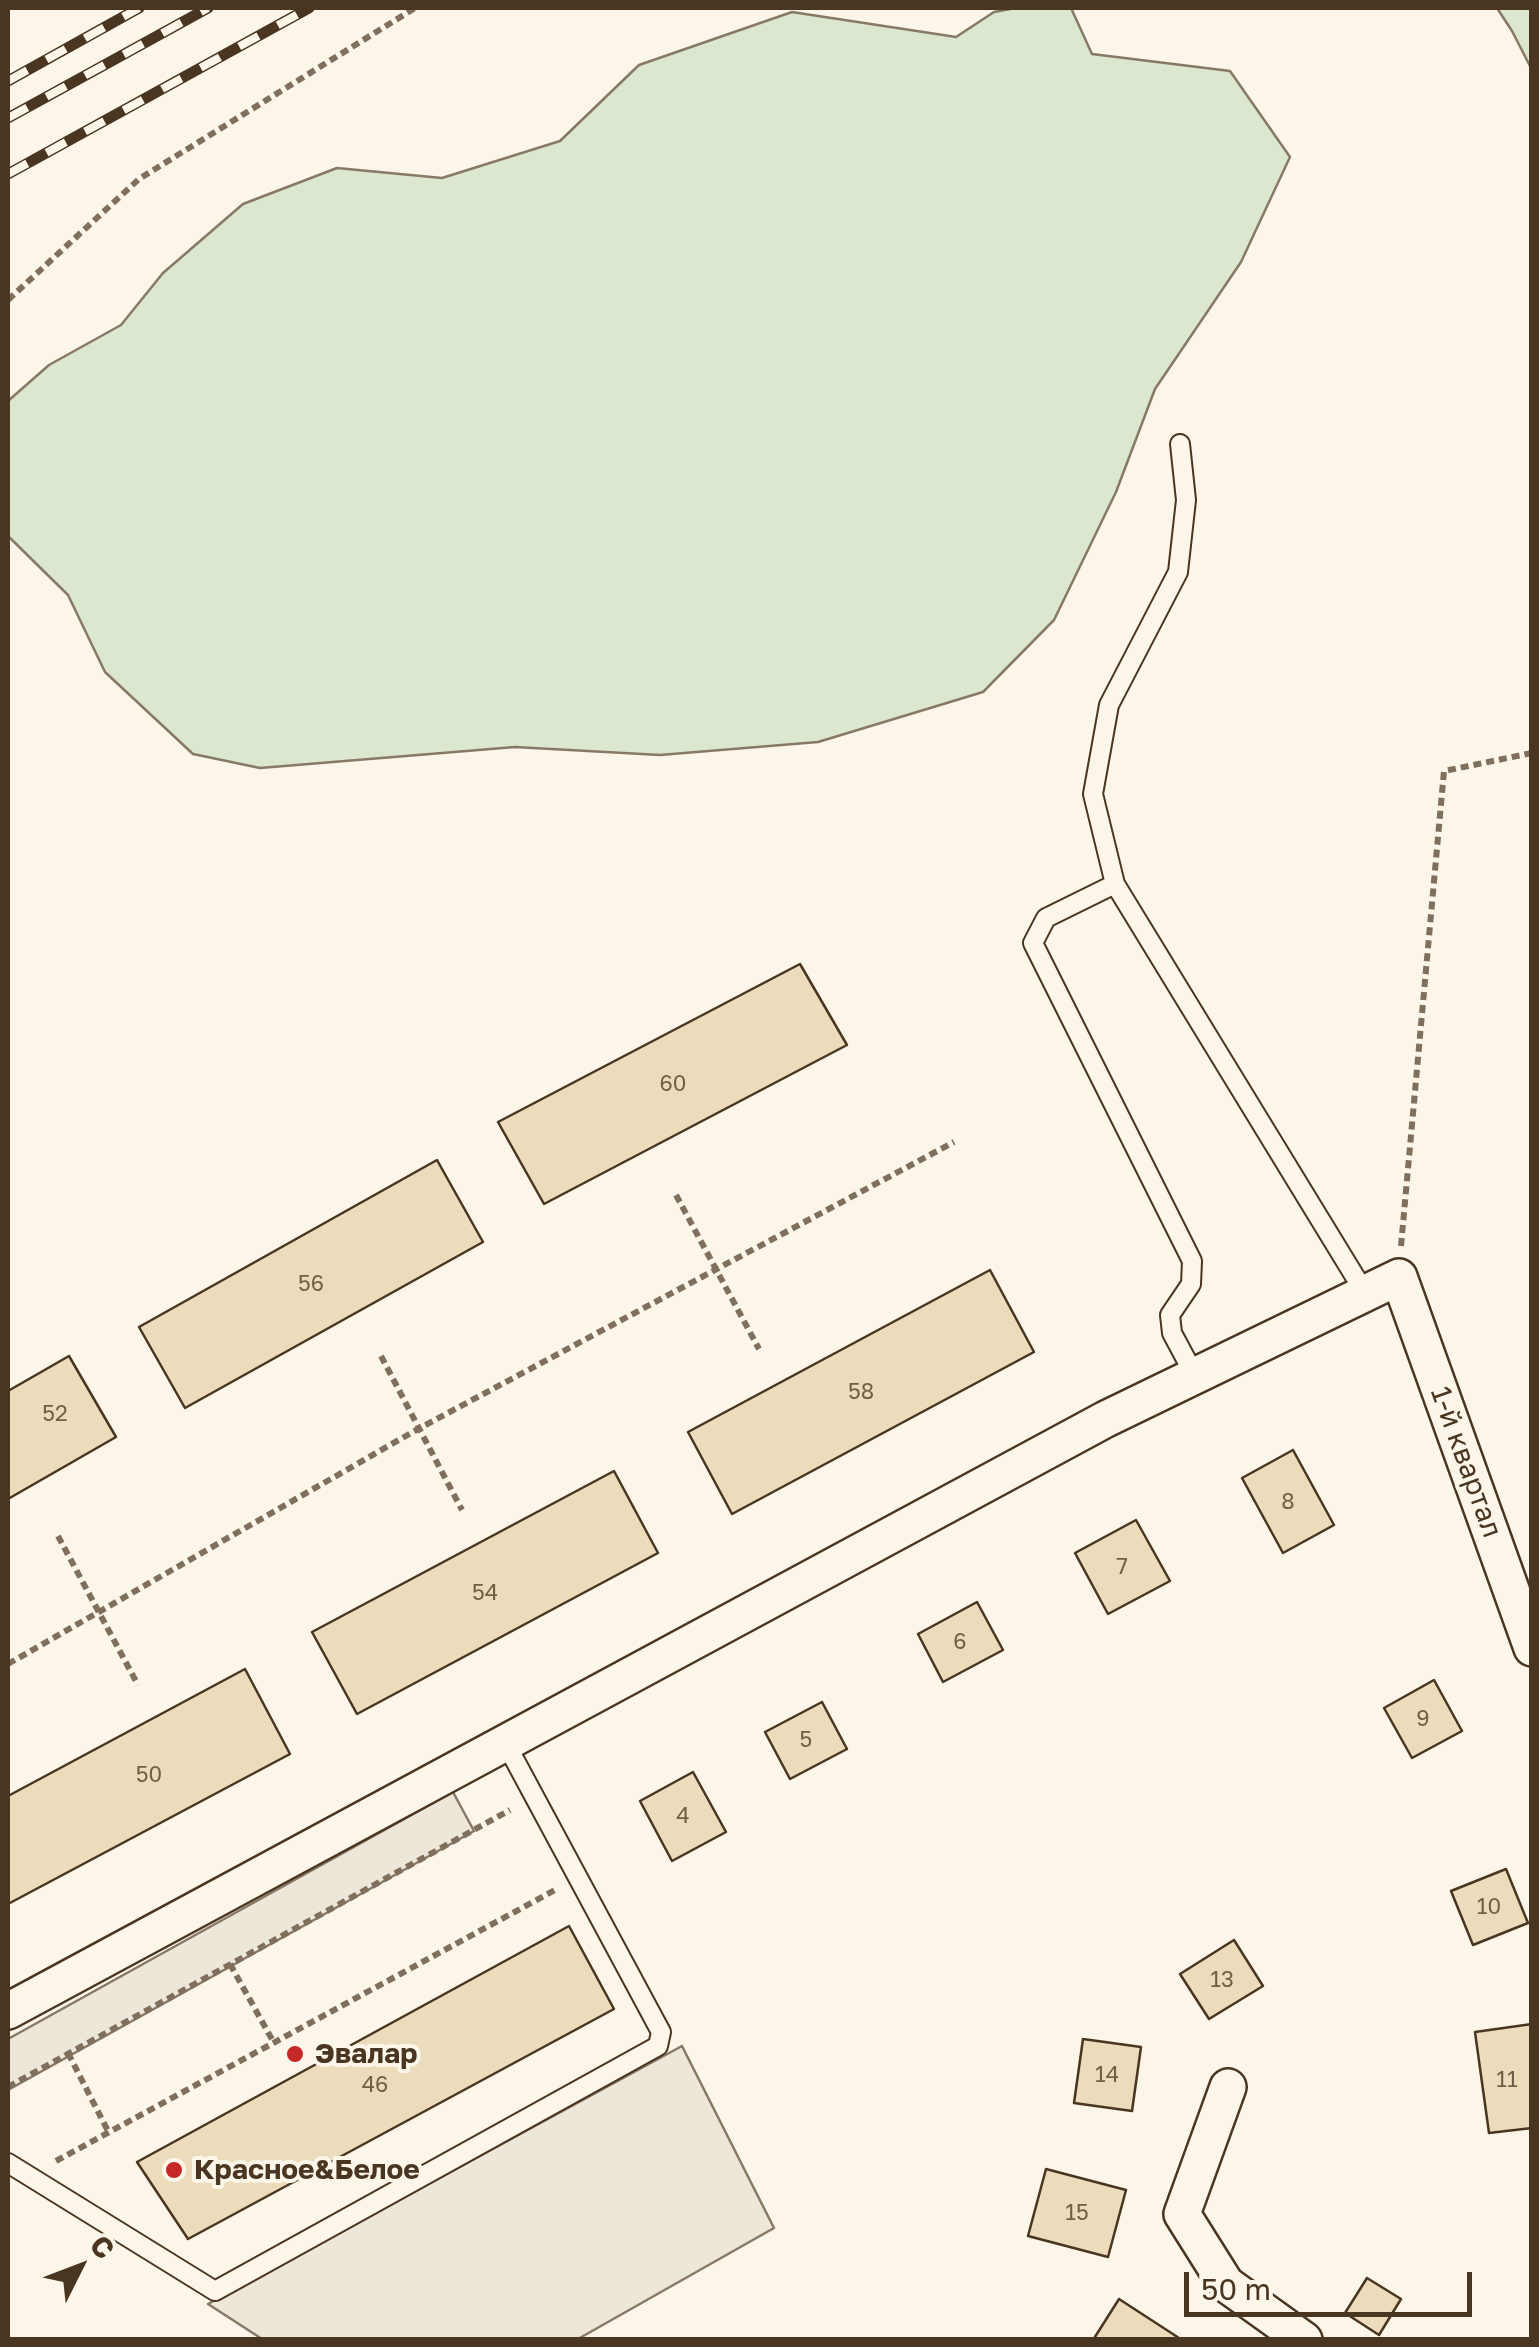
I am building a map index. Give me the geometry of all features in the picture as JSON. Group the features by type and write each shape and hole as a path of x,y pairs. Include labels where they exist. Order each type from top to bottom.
{"street":[{"path":"8,2012 1089,1428 1399,1277"},
{"name":"1-й квартал","path":"1399,1277 1532,1648"},
{"path":"1228,2087 1182,2214 1226,2284 1304,2340"}],"lane":[{"path":"1180,444 1186,500 1178,572 1109,705 1093,794 1115,884 1365,1293"},
{"path":"1115,884 1046,918 1033,943 1192,1261 1191,1284 1170,1316 1172,1333 1194,1376"},
{"path":"8,2163 215,2290 658,2046 662,2032 505,1742"}],"path":[{"path":"8,300 140,179 415,8"},
{"path":"1399,1277 1444,771 1532,753"},
{"path":"8,1664 418,1430 954,1142"},
{"path":"676,1195 759,1350"},
{"path":"381,1356 462,1510"},
{"path":"58,1536 138,1685"},
{"path":"8,2087 534,1796"},
{"path":"29,2176 577,1878"},
{"path":"230,1964 274,2043"},
{"path":"68,2053 109,2133"}],"green space":[{"path":"1071,8 1092,54 1230,71 1290,157 1241,262 1155,389 1116,492 1054,620 983,692 818,742 660,755 515,747 260,768 193,754 105,672 68,595 8,536 8,401 49,365 121,325 163,273 243,204 337,168 442,178 560,141 639,65 792,12 956,37 994,12"},
{"path":"1497,8 1531,8 1531,68 1512,31"}],"shaded area":[{"path":"453,1792 474,1831 8,2090 8,2039"},
{"path":"682,2046 774,2228 578,2339 262,2339 208,2304"}],"building":[{"path":"800,964 847,1045 544,1204 498,1122"},
{"path":"437,1160 483,1242 185,1408 139,1327"},
{"path":"990,1270 1034,1352 732,1514 688,1432"},
{"path":"69,1356 116,1437 8,1499 8,1391"},
{"path":"1293,1450 1334,1525 1283,1553 1242,1478"},
{"path":"614,1471 658,1553 357,1714 312,1632"},
{"path":"1136,1520 1170,1581 1108,1614 1075,1553"},
{"path":"977,1602 1003,1650 943,1682 918,1634"},
{"path":"245,1669 290,1754 8,1904 8,1796"},
{"path":"1434,1680 1462,1731 1412,1758 1384,1708"},
{"path":"822,1702 847,1749 790,1779 765,1732"},
{"path":"693,1772 726,1832 672,1861 640,1801"},
{"path":"1506,1869 1528,1923 1473,1945 1451,1891"},
{"path":"569,1926 614,2009 188,2239 137,2162"},
{"path":"1234,1940 1263,1986 1209,2019 1180,1974"},
{"path":"1532,2024 1532,2128 1489,2133 1475,2032"},
{"path":"1083,2039 1141,2047 1132,2111 1074,2103"},
{"path":"1046,2169 1126,2190 1108,2257 1028,2236"},
{"path":"1367,2278 1401,2299 1379,2335 1345,2313"},
{"path":"1119,2299 1179,2338 1178,2340 1093,2340"}],"railway":[{"path":"8,81 139,8"},
{"path":"8,118 208,8"},
{"path":"8,174 309,8"}],"place":[{"name":"Эвалар","path":"295,2054"},
{"name":"Красное&Белое","path":"174,2170"}]}
